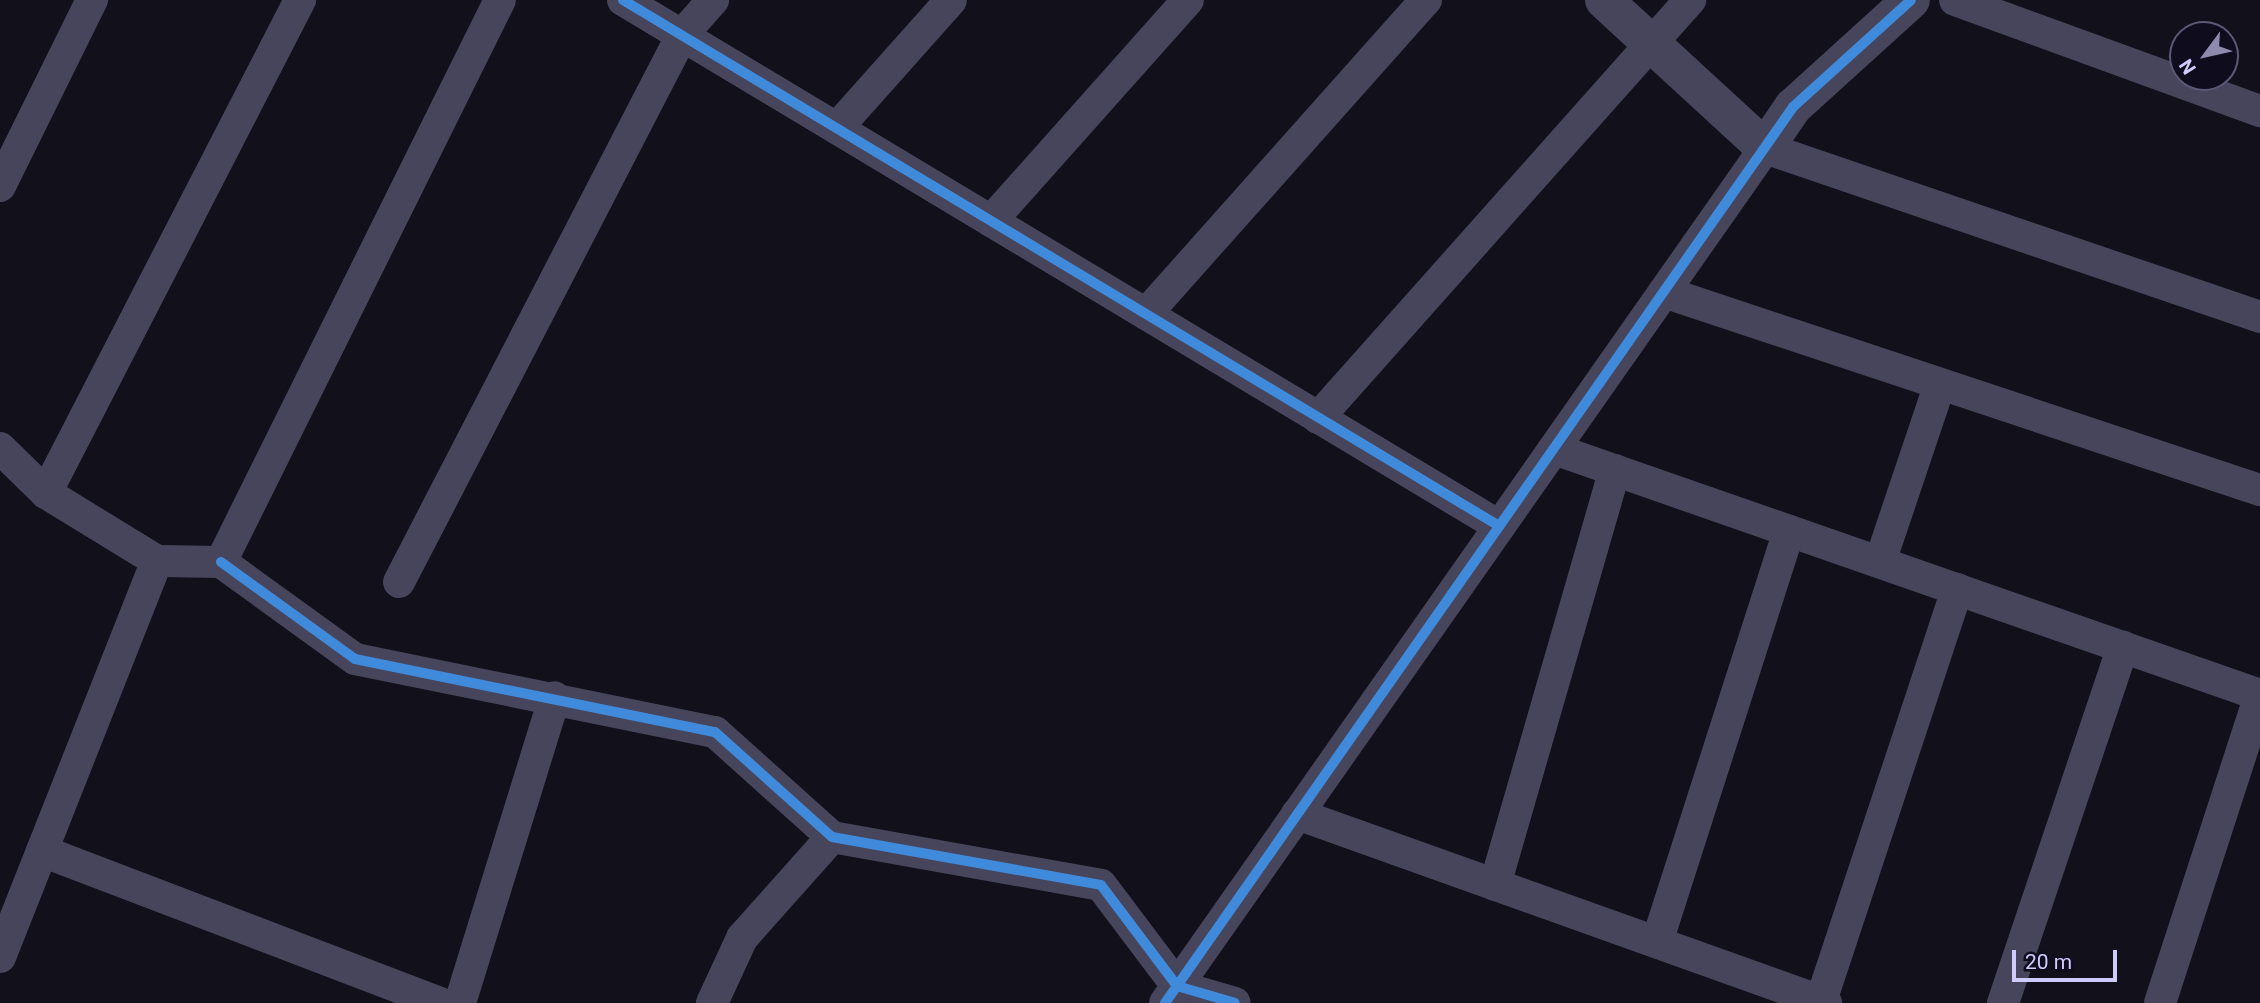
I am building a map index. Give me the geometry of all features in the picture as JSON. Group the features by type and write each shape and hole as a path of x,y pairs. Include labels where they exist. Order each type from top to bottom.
{"street":[{"path":"0,186 92,0"},
{"path":"46,493 300,0"},
{"path":"221,562 500,0"},
{"path":"623,0 1499,526"},
{"path":"399,582 682,35 713,0"},
{"path":"836,128 951,0"},
{"path":"991,221 1188,0"},
{"path":"1146,314 1426,0"},
{"path":"1604,0 1765,148 2260,317"},
{"path":"1318,418 1690,0"},
{"path":"1171,994 1794,107 1911,0"},
{"path":"1955,0 2260,111"},
{"path":"1664,292 2260,490"},
{"path":"1880,562 1940,384"},
{"path":"0,448 46,493 157,561 221,562 355,659 555,697 715,732 832,837 1101,885 1171,994 1235,1003"},
{"path":"1554,449 2260,696 2160,1003"},
{"path":"1495,885 1615,470"},
{"path":"1657,942 1789,531"},
{"path":"0,957 157,561"},
{"path":"1297,814 1824,1002 1956,589"},
{"path":"2003,1003 2123,647"},
{"path":"460,1003 555,697"},
{"path":"712,1003 742,938 832,837"},
{"path":"42,851 440,1003"}],"cycle path":[{"path":"623,0 1499,526"},
{"path":"1165,1003 1793,107 1911,0"},
{"path":"221,562 355,659 715,732 832,837 1101,885 1177,986 1235,1003"}]}
